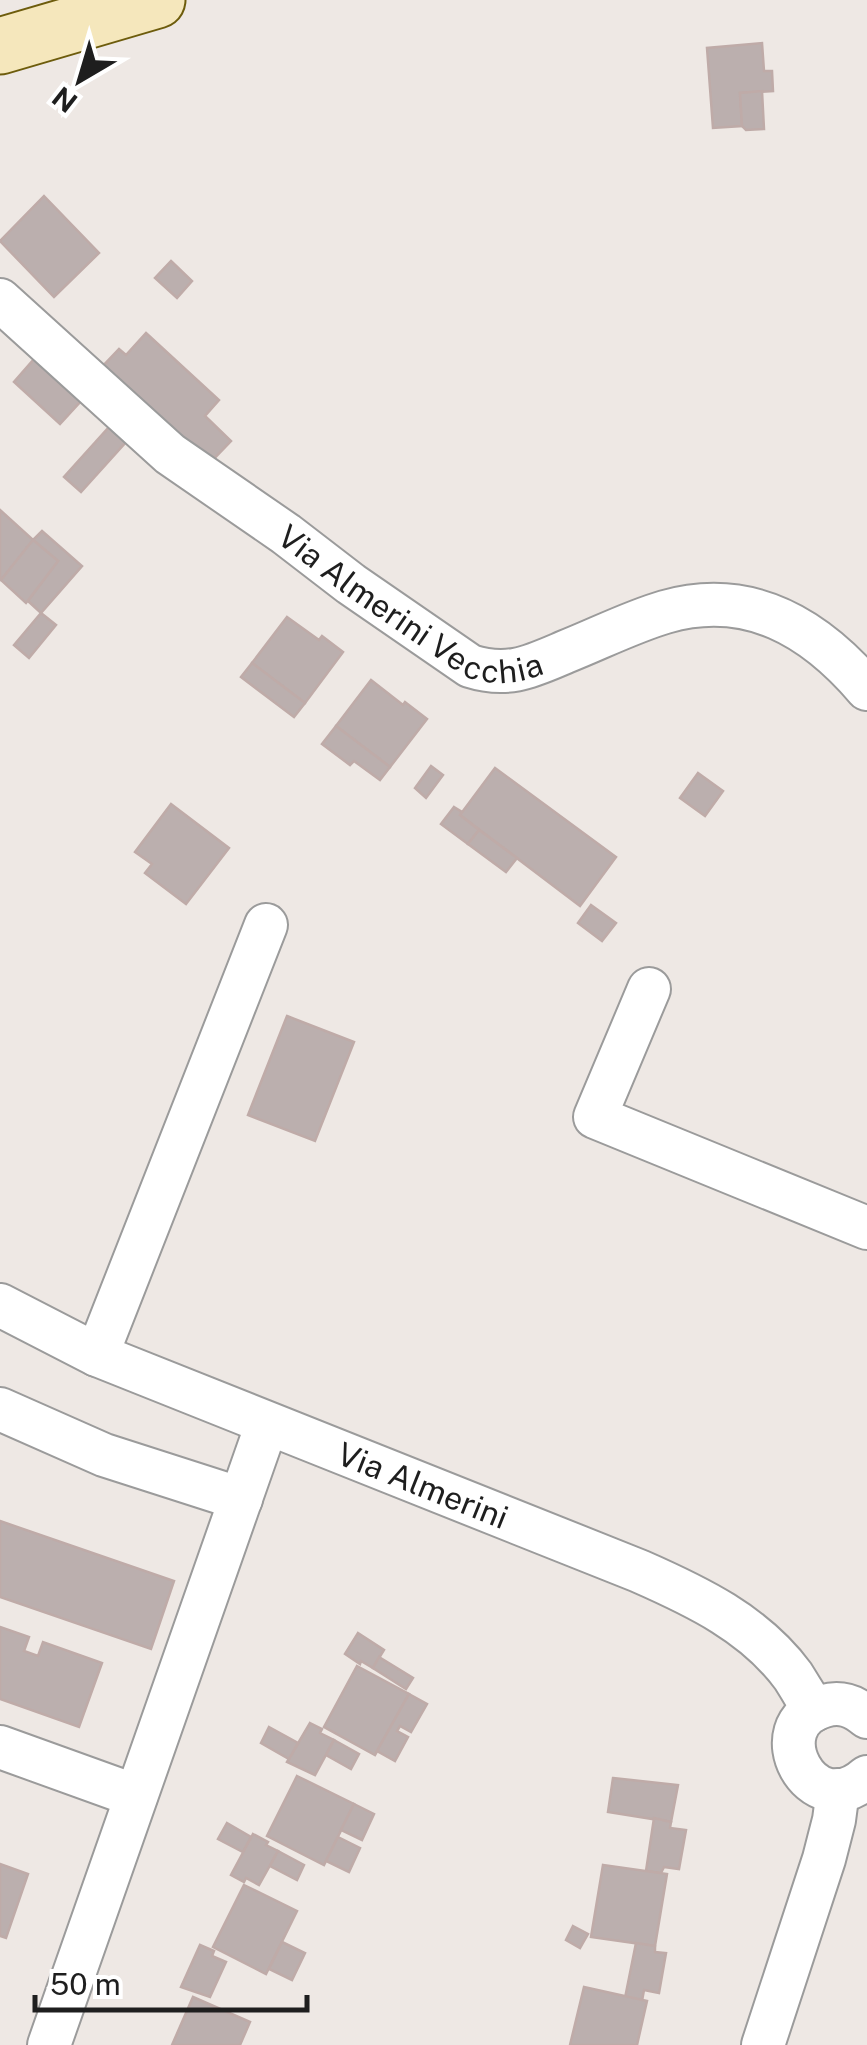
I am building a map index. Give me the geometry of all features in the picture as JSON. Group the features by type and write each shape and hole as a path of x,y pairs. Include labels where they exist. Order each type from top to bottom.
{"main road":[{"path":"0,46 157,0"},
{"path":"0,25 64,25"}],"street":[{"name":"Via Almerini Vecchia","path":"0,300 170,454 470,666 490,673 527,668 666,612 716,604 764,612 808,632 867,689"},
{"path":"98,1355 266,925"},
{"path":"649,989 595,1117 867,1228"},
{"name":"Via Almerini","path":"0,1305 98,1355 686,1592 726,1615 761,1642 792,1675 814,1710"},
{"path":"0,1409 104,1455 241,1499"},
{"path":"49,2045 267,1424"},
{"path":"853,1783 825,1788 812,1782 796,1762 796,1733 802,1720 826,1705 853,1706 867,1717"},
{"path":"0,1746 136,1796"},
{"path":"763,2045 834,1820 853,1783"}],"building":[{"path":"762,43 764,71 772,71 773,91 740,93 742,126 713,128 707,48"},
{"path":"762,91 764,129 746,130 742,126 740,93"},
{"path":"44,196 99,253 54,297 0,241"},
{"path":"171,261 192,281 177,298 155,278"},
{"path":"146,333 219,400 205,416 231,441 206,467 100,369 119,349 126,355"},
{"path":"34,359 81,401 60,424 14,382"},
{"path":"109,427 126,442 81,492 64,477"},
{"path":"0,510 33,540 1,580 0,579"},
{"path":"42,531 82,566 41,613 28,601 58,561 33,540"},
{"path":"33,540 58,561 26,603 1,580"},
{"path":"41,613 56,625 29,658 14,645"},
{"path":"287,617 343,652 305,703 252,663"},
{"path":"252,663 305,703 294,717 241,677"},
{"path":"371,680 427,719 390,767 336,726"},
{"path":"336,726 390,767 380,780 354,761 350,765 322,744"},
{"path":"431,766 443,775 426,798 415,788"},
{"path":"495,768 616,857 580,906 460,815"},
{"path":"698,773 723,791 705,816 680,798"},
{"path":"171,804 229,848 186,904 145,873 152,864 135,852"},
{"path":"454,807 479,830 468,844 441,824"},
{"path":"479,830 517,858 506,872 468,844"},
{"path":"591,905 616,923 602,941 578,923"},
{"path":"287,1016 354,1042 315,1141 248,1115"},
{"path":"0,1521 174,1581 151,1649 0,1597"},
{"path":"0,1627 29,1637 24,1651 38,1656 43,1642 102,1663 79,1727 0,1699"},
{"path":"358,1633 384,1650 373,1668 345,1654"},
{"path":"379,1657 413,1678 406,1689 373,1668"},
{"path":"357,1666 409,1694 375,1755 324,1727"},
{"path":"409,1694 427,1704 411,1732 400,1726 397,1731 408,1737 395,1761 377,1751"},
{"path":"310,1723 334,1740 315,1775 287,1762"},
{"path":"269,1727 298,1743 289,1759 261,1743"},
{"path":"334,1740 359,1754 351,1769 326,1755"},
{"path":"297,1776 354,1804 324,1865 267,1836"},
{"path":"613,1778 678,1785 671,1822 608,1812"},
{"path":"354,1804 374,1814 362,1840 341,1830"},
{"path":"654,1818 671,1822 670,1828 686,1830 679,1869 646,1871"},
{"path":"227,1823 251,1837 243,1852 218,1839"},
{"path":"253,1834 278,1851 259,1885 231,1875"},
{"path":"338,1837 360,1848 349,1872 326,1861"},
{"path":"278,1851 304,1865 297,1880 270,1866"},
{"path":"0,1864 28,1874 6,1938 0,1936"},
{"path":"603,1865 667,1874 655,1946 591,1937"},
{"path":"244,1885 297,1911 266,1974 213,1947"},
{"path":"573,1926 588,1934 580,1948 566,1940"},
{"path":"282,1942 305,1953 292,1980 269,1969"},
{"path":"636,1943 655,1946 655,1952 666,1953 659,1993 644,1990 642,2001 625,1998"},
{"path":"200,1945 226,1962 210,1997 181,1987"},
{"path":"584,1987 647,2001 637,2045 570,2045"},
{"path":"193,1997 250,2022 240,2045 172,2045"}]}
